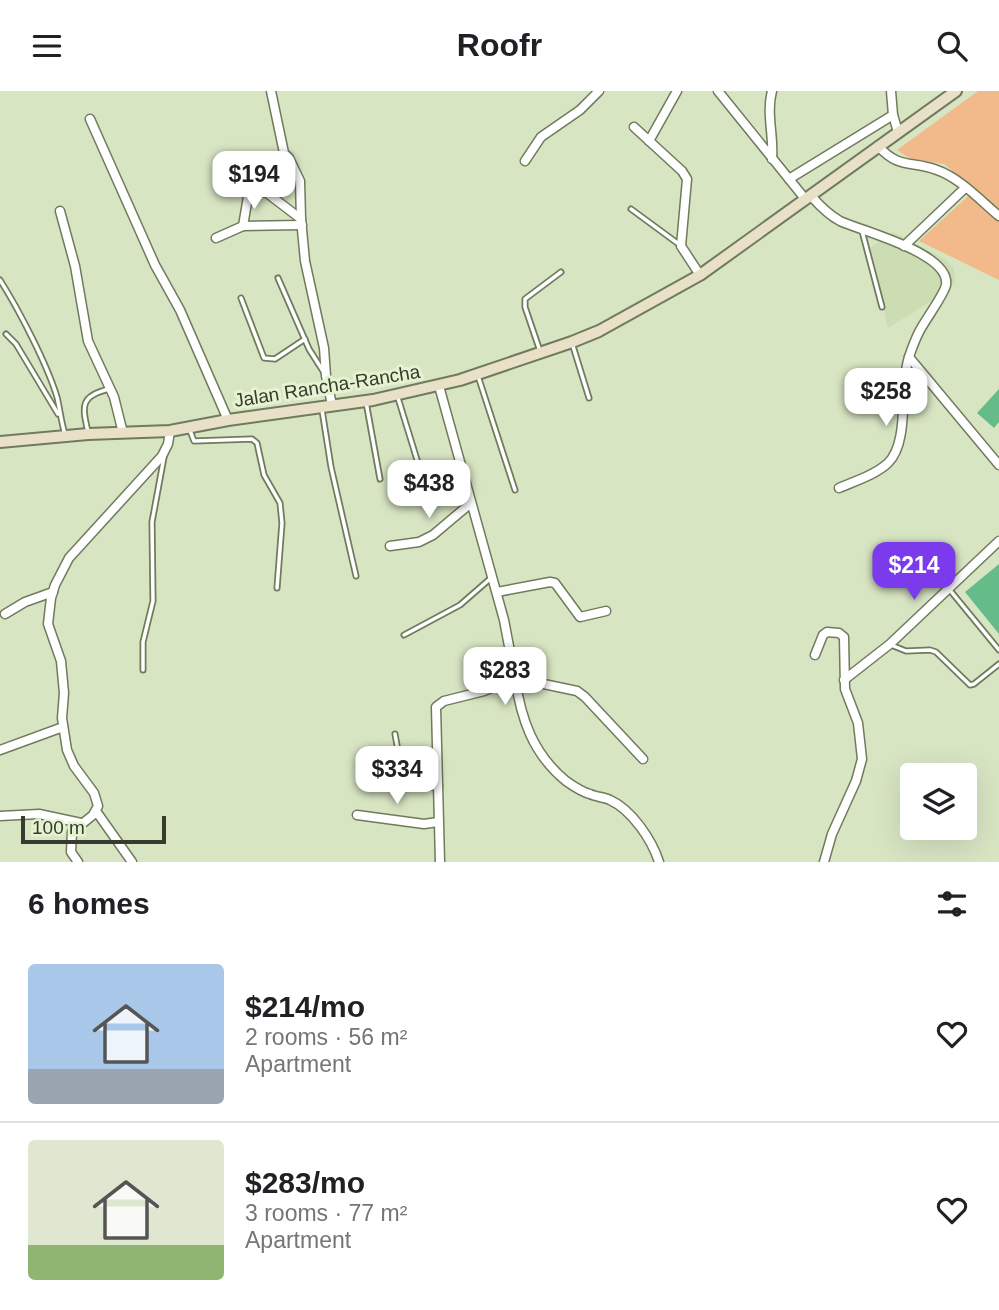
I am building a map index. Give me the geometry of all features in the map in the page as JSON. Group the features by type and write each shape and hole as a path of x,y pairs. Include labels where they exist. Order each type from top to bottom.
{"main road":[{"name":"Jalan Rancha-Rancha","path":"0,442 89,434 170,431 366,401 439,386 572,342 599,331 700,275 956,91"}],"street":[{"path":"271,91 284,153 300,181 301,222 309,283 324,348 327,406"},
{"path":"525,161 541,137 580,110 599,91"},
{"path":"649,141 677,91"},
{"path":"718,91 789,179 809,198 842,222 904,246 940,268 945,277 946,286 919,332 909,357 904,375 899,442 895,454 874,472 839,488"},
{"path":"772,91 769,111 774,139 772,159"},
{"path":"891,91 898,132"},
{"path":"789,179 893,115"},
{"path":"90,119 155,265 180,310 228,420"},
{"path":"634,127 682,171 687,179 681,246 700,275"},
{"path":"878,146 898,162 938,170 999,216"},
{"path":"904,246 965,188"},
{"path":"243,226 249,191 253,189 267,193 301,222"},
{"path":"60,211 75,266 86,334 110,389 123,433"},
{"path":"216,238 243,226 301,222"},
{"path":"909,357 999,465"},
{"path":"439,386 493,576 524,723 542,755 567,782 588,794 609,799 617,804 648,836 659,862"},
{"path":"78,862 71,852 71,838 76,827 96,811 98,806 94,793 70,758 64,727 62,667 48,624 53,592 69,558 123,501 165,450 170,431"},
{"path":"390,545 419,542 433,535 471,503"},
{"path":"844,680 890,644 999,541"},
{"path":"497,592 550,582 559,586 580,617 606,611"},
{"path":"5,614 25,601 53,592"},
{"path":"815,655 823,635 827,632 839,633 845,642 846,696 860,731 862,759 856,781 832,834 824,862"},
{"path":"440,862 436,715 438,703 484,691 515,678 577,691 643,759"},
{"path":"0,750 13,743 64,727"},
{"path":"383,781 438,786"},
{"path":"96,811 132,862"},
{"path":"0,816 39,814 81,823"},
{"path":"357,815 424,824 438,822"}],"lane":[{"path":"631,209 681,246"},
{"path":"861,228 882,307"},
{"path":"541,353 525,307 525,299 561,272"},
{"path":"278,278 305,339 326,376"},
{"path":"0,280 48,375 57,397 65,436"},
{"path":"241,298 264,358 275,359 305,339"},
{"path":"6,334 16,344 60,419"},
{"path":"572,342 589,398"},
{"path":"478,374 515,490"},
{"path":"89,434 83,412 87,398 93,393 110,389"},
{"path":"397,395 418,463"},
{"path":"366,401 380,479"},
{"path":"327,406 331,467 356,576"},
{"path":"189,426 194,440 252,439 257,443 264,475 280,503 282,523 277,588"},
{"path":"143,670 143,642 153,601 152,522 165,450"},
{"path":"404,635 460,605 493,576"},
{"path":"949,589 999,650"},
{"path":"890,644 906,652 936,652 970,685 999,664"},
{"path":"395,734 400,762 437,754"}],"shaded area":[{"path":"978,91 999,91 999,280 919,241 976,189 944,164 910,159 897,150"},
{"path":"893,232 945,259 954,268 955,281 949,290 888,328 870,248"}],"building":[{"path":"999,389 999,422 994,428 977,413"},
{"path":"999,564 999,634 965,592"}]}
